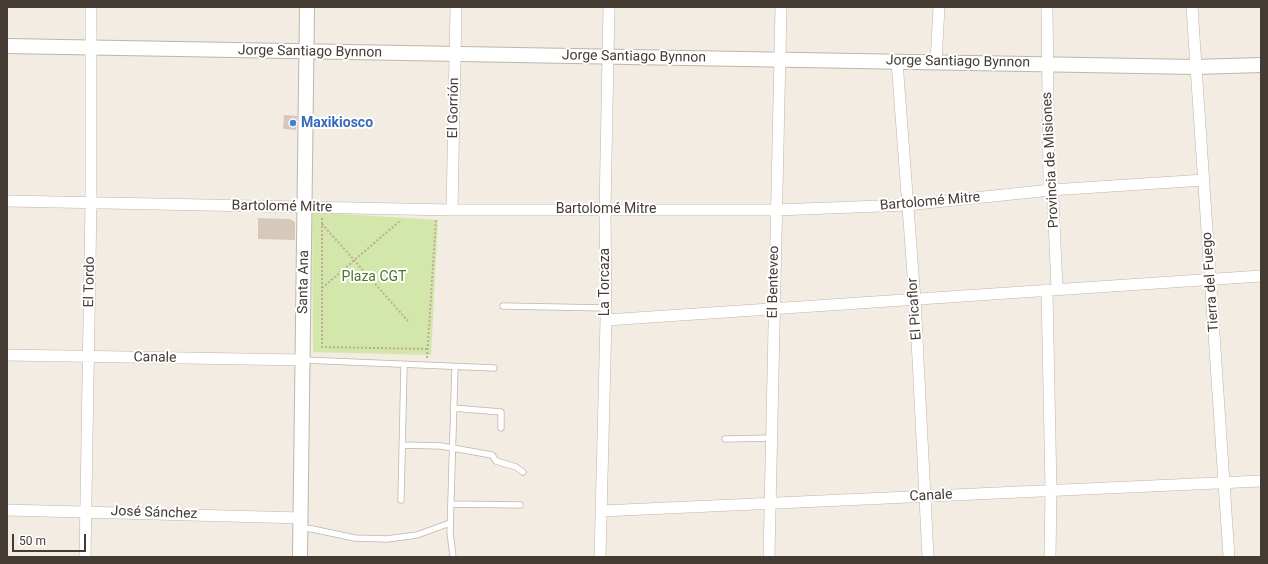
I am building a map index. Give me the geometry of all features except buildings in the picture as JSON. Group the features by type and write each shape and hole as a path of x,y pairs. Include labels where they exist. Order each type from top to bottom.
{"street":[{"name":"El Tordo","path":"85,557 91,203 91,7"},
{"name":"Santa Ana","path":"300,557 307,7"},
{"name":"El Gorrión","path":"452,210 456,7"},
{"name":"La Torcaza","path":"600,557 606,320 605,209 609,7"},
{"name":"El Benteveo","path":"769,557 773,310 781,7"},
{"path":"936,62 939,7"},
{"name":"Provincia de Misiones","path":"1047,7 1049,184 1053,198 1050,557"},
{"name":"Tierra del Fuego","path":"1192,7 1229,557"},
{"name":"Jorge Santiago Bynnon","path":"7,46 1196,67 1261,65"},
{"name":"El Picaflor","path":"897,62 915,300 928,557"},
{"name":"Bartolomé Mitre","path":"7,201 304,207 436,215 452,210 776,210 907,205 1051,190 1204,180"},
{"path":"606,320 773,310 1211,278 1261,276"},
{"name":"Canale","path":"7,355 303,360"},
{"name":"Canale","path":"601,511 1261,481"},
{"name":"José Sánchez","path":"7,510 86,511 301,523"}],"lane":[{"path":"503,306 606,308"},
{"path":"303,360 494,368"},
{"path":"401,500 404,364"},
{"path":"453,557 450,523 455,367"},
{"path":"454,408 501,412 501,428"},
{"path":"725,439 772,438"},
{"path":"403,445 452,448 492,455 496,461 516,467 524,472"},
{"path":"451,504 520,505"},
{"path":"301,523 312,529 355,538 387,539 417,535 450,523"}],"path":[{"path":"429,220 436,215"},
{"path":"427,366 436,215"},
{"path":"329,218 321,218 322,347 428,349"},
{"path":"393,220 408,220"},
{"path":"322,288 401,220"},
{"path":"321,223 408,321"}],"green space":[{"name":"Plaza CGT","path":"312,212 438,220 431,355 313,352"}],"place":[{"name":"Maxikiosco","path":"293,123"}]}
